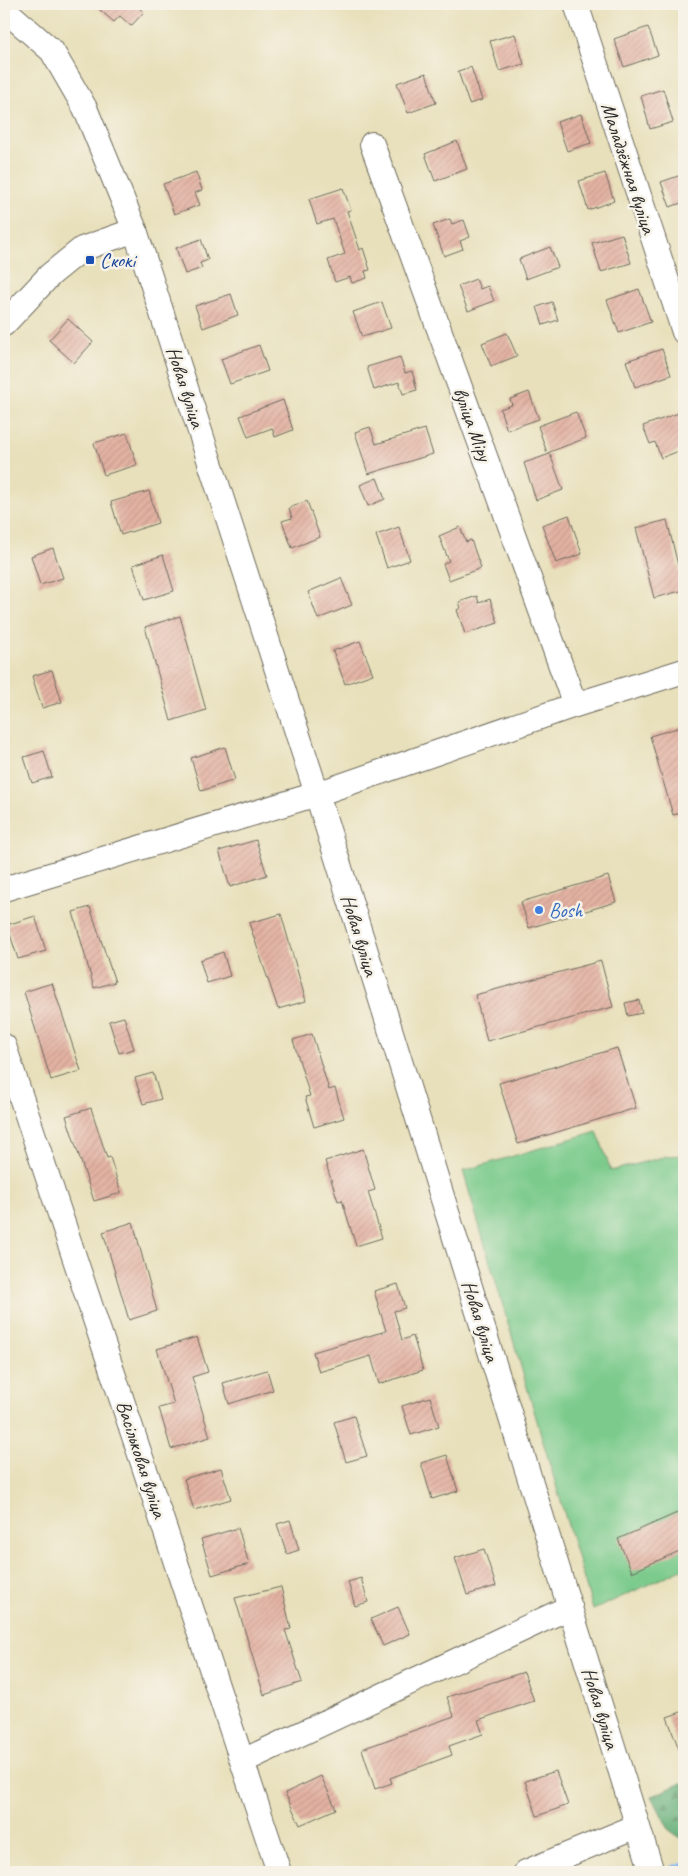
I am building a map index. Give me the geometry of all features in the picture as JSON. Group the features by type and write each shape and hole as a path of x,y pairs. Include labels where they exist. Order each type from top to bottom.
{"street":[{"name":"Маладзёжная вуліца","path":"576,4 678,296 684,332"},
{"name":"Новая вуліца","path":"4,9 52,51 85,108 135,230 317,794 652,1872"},
{"name":"вуліца Міру","path":"372,144 574,705"},
{"path":"4,324 50,275 82,249 135,230"},
{"path":"4,889 317,794 574,705 684,671"},
{"name":"Васільковая вуліца","path":"4,1046 279,1872"},
{"path":"242,1761 570,1607"},
{"path":"526,1872 637,1826"}],"green space":[{"path":"597,1131 611,1171 667,1156 684,1155 684,1568 593,1610 463,1171"},
{"path":"684,1782 684,1840 669,1830 652,1796"}],"building":[{"path":"93,4 134,4 144,12 131,26 120,16 114,22"},
{"path":"648,27 658,55 624,67 614,39"},
{"path":"515,34 524,64 499,71 490,41"},
{"path":"471,67 482,100 469,104 458,71"},
{"path":"426,73 436,103 408,113 397,83"},
{"path":"663,89 673,122 650,129 641,96"},
{"path":"581,114 591,143 567,151 557,122"},
{"path":"457,141 467,169 435,181 425,154"},
{"path":"196,172 202,190 195,193 200,205 174,214 163,184"},
{"path":"605,173 614,201 588,210 579,181"},
{"path":"684,174 684,202 670,207 661,182"},
{"path":"343,188 351,210 347,211 360,250 363,248 370,270 365,271 367,278 352,283 350,277 335,282 328,260 345,254 333,219 317,224 309,199"},
{"path":"450,219 452,224 464,220 470,237 460,241 463,249 444,256 433,225"},
{"path":"622,234 631,263 601,272 592,243"},
{"path":"201,239 208,260 200,263 202,268 185,274 176,248"},
{"path":"550,247 558,267 526,279 519,259"},
{"path":"476,279 480,289 488,286 494,301 468,311 458,286"},
{"path":"639,289 651,322 619,333 607,300"},
{"path":"231,294 238,315 203,328 195,306"},
{"path":"382,302 391,328 362,337 353,312"},
{"path":"552,302 558,320 543,325 537,307"},
{"path":"68,319 93,342 74,363 49,340"},
{"path":"507,333 517,356 491,366 482,343"},
{"path":"259,345 268,371 230,384 221,359"},
{"path":"662,349 671,375 635,387 626,361"},
{"path":"400,357 405,373 412,371 417,390 403,394 399,382 374,390 367,367"},
{"path":"529,392 539,419 507,430 500,409 512,405 510,399"},
{"path":"283,400 293,430 275,437 272,428 248,437 240,416"},
{"path":"684,411 684,449 661,458 655,442 650,444 643,426"},
{"path":"576,412 586,438 547,453 538,426"},
{"path":"370,427 376,444 425,429 433,454 368,474 355,432"},
{"path":"127,433 137,465 104,475 94,443"},
{"path":"550,454 563,490 536,500 524,463"},
{"path":"377,478 385,499 368,506 360,485"},
{"path":"149,491 158,523 121,535 111,502"},
{"path":"307,501 320,537 292,548 282,521 292,518 289,508"},
{"path":"569,515 582,554 556,563 542,525"},
{"path":"667,520 684,590 654,598 636,528"},
{"path":"399,527 410,560 387,568 376,535"},
{"path":"460,527 466,542 471,540 481,568 449,580 443,564 449,561 439,536"},
{"path":"53,548 63,578 40,585 31,556"},
{"path":"163,555 174,591 144,600 133,565"},
{"path":"341,578 352,605 318,619 308,592"},
{"path":"477,596 479,603 490,599 498,623 465,634 457,610 461,608 459,602"},
{"path":"180,616 206,710 171,721 145,627"},
{"path":"360,641 373,674 345,684 333,651"},
{"path":"52,670 62,702 42,708 32,676"},
{"path":"684,726 684,812 673,815 650,736"},
{"path":"225,747 235,780 201,791 191,758"},
{"path":"44,751 52,777 32,783 24,757"},
{"path":"256,840 267,875 230,887 219,851"},
{"path":"608,876 616,902 529,928 521,902"},
{"path":"90,907 115,982 94,988 73,912"},
{"path":"281,914 306,1001 278,1009 249,923"},
{"path":"35,916 46,951 18,959 7,925"},
{"path":"223,952 230,976 207,983 200,960"},
{"path":"601,961 613,1007 487,1041 475,995"},
{"path":"52,983 81,1071 51,1080 24,992"},
{"path":"639,1000 642,1013 628,1016 625,1003"},
{"path":"124,1017 134,1049 119,1053 109,1021"},
{"path":"312,1034 329,1090 335,1088 344,1118 314,1127 305,1097 310,1096 293,1040"},
{"path":"617,1048 636,1108 518,1144 499,1083"},
{"path":"153,1073 161,1099 143,1104 135,1078"},
{"path":"91,1108 107,1158 110,1157 121,1193 94,1201 66,1116"},
{"path":"363,1149 375,1190 368,1192 382,1238 356,1246 342,1200 338,1201 325,1161"},
{"path":"133,1222 157,1311 129,1320 103,1232"},
{"path":"398,1284 405,1308 394,1311 402,1340 413,1336 423,1370 379,1384 371,1356 319,1372 313,1352 386,1331 374,1291"},
{"path":"197,1337 208,1372 192,1377 210,1437 171,1449 159,1408 174,1404 157,1349"},
{"path":"267,1370 273,1390 229,1404 223,1383"},
{"path":"430,1397 439,1426 411,1435 402,1406"},
{"path":"354,1416 367,1456 346,1462 334,1422"},
{"path":"447,1455 458,1491 432,1499 421,1463"},
{"path":"221,1468 231,1499 194,1510 184,1479"},
{"path":"684,1510 684,1549 632,1572 618,1539"},
{"path":"290,1520 299,1550 287,1554 277,1524"},
{"path":"238,1528 249,1564 212,1575 201,1539"},
{"path":"484,1549 496,1586 467,1595 455,1558"},
{"path":"361,1578 368,1602 355,1606 348,1582"},
{"path":"281,1587 291,1629 285,1630 302,1682 264,1695 235,1598"},
{"path":"398,1607 410,1634 383,1646 371,1619"},
{"path":"524,1672 534,1701 478,1720 483,1734 449,1746 452,1755 390,1778 392,1783 375,1789 362,1749 454,1716 447,1697"},
{"path":"684,1711 684,1760 683,1760 667,1717"},
{"path":"556,1771 568,1805 537,1816 525,1781"},
{"path":"321,1776 336,1809 300,1825 285,1793"}],"waterway":[{"path":"673,1868 684,1865"}],"place":[{"name":"Скокі","path":"90,260"},
{"name":"Bosh","path":"539,910"}]}
